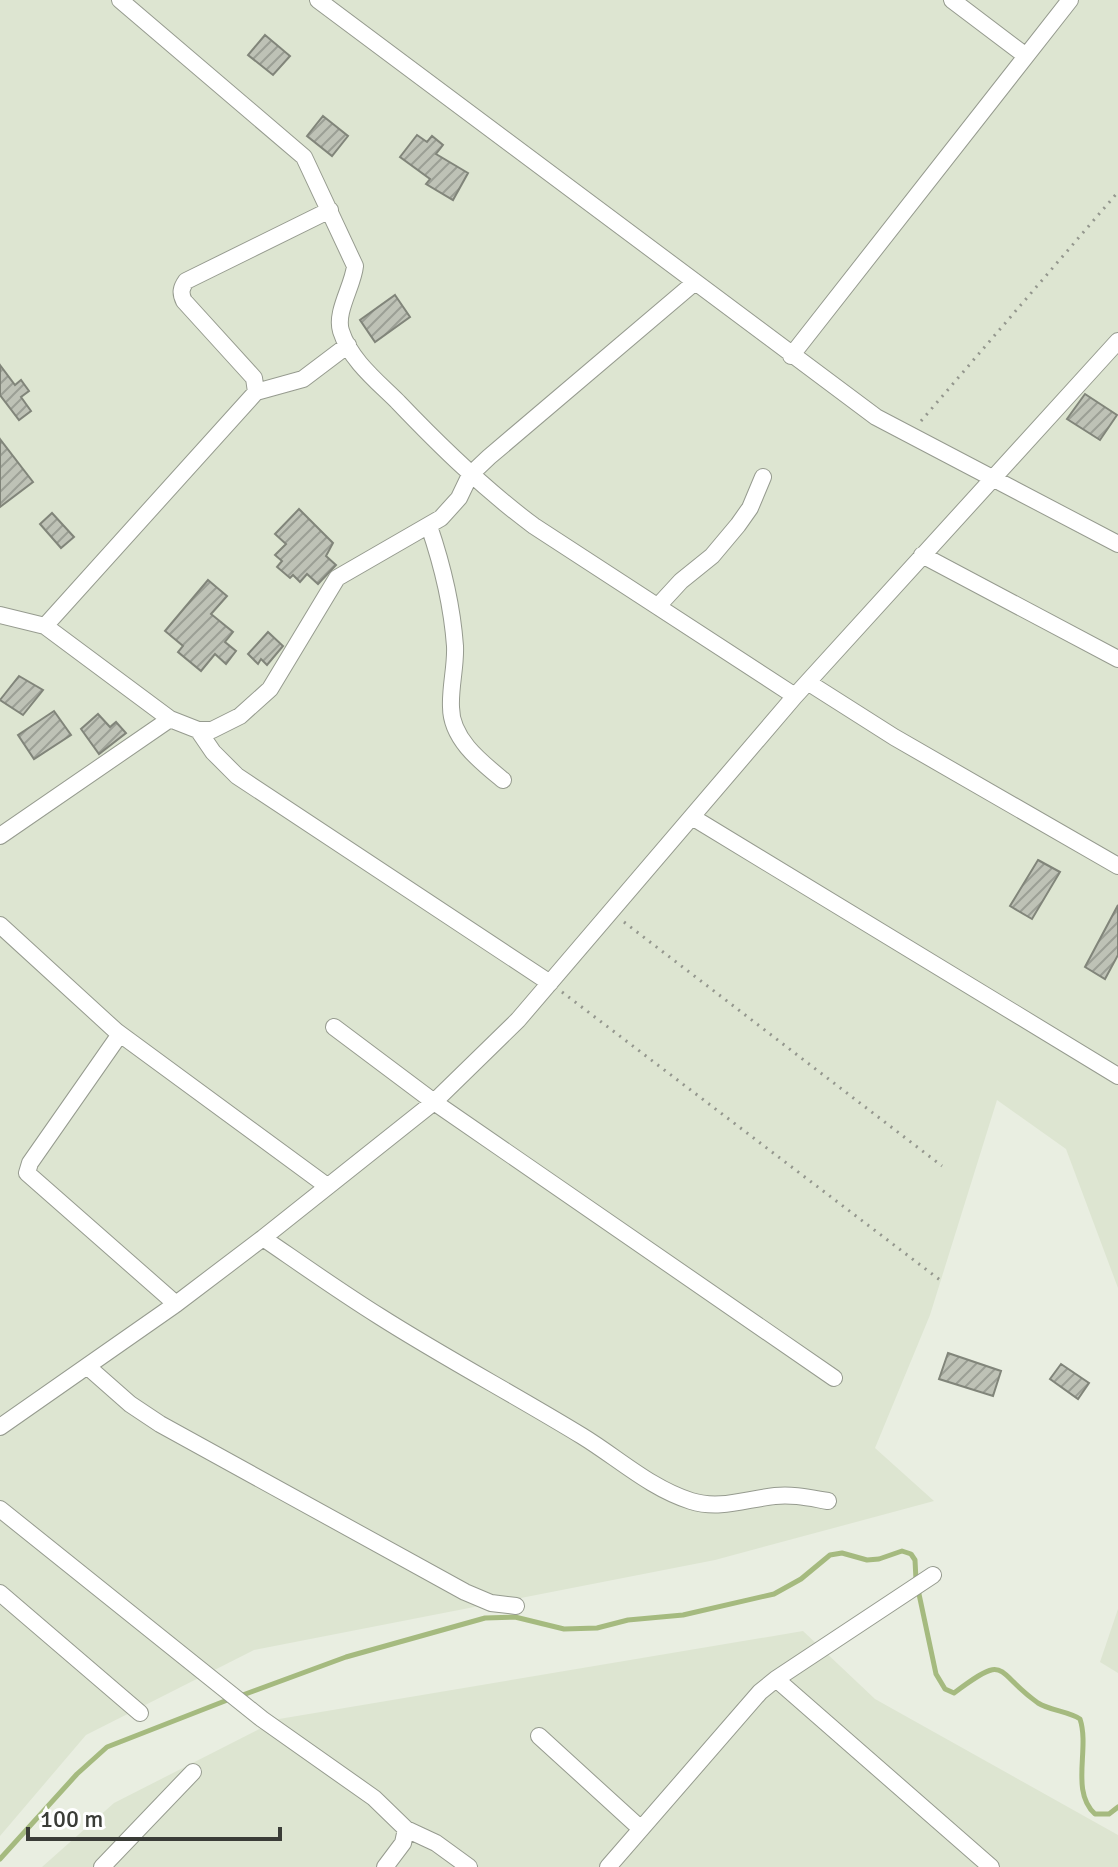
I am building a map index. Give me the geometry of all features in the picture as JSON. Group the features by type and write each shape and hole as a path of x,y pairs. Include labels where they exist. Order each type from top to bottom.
{"street":[{"path":"120,0 294,146 311,169 355,266 339,322 360,364 470,475 534,526 795,696"},
{"path":"318,0 876,417 1118,544"},
{"path":"952,0 1026,56"},
{"path":"791,356 1070,0"},
{"path":"256,392 254,378 184,301 181,294 183,286 186,281 330,210"},
{"path":"0,615 45,626 170,719 198,730 212,730 240,716 270,689 337,578 441,518 459,498 470,475 489,457 694,283"},
{"path":"0,1427 176,1304 263,1238 434,1102 487,1052 550,983 795,696 1118,341"},
{"path":"45,626 256,392 303,379 348,345"},
{"path":"658,606 681,581 712,556 738,525 750,508 763,477"},
{"path":"429,526 443,571 455,645 450,711 465,745 503,780"},
{"path":"922,555 1118,659"},
{"path":"809,683 894,737 1118,866"},
{"path":"1,833 170,719"},
{"path":"198,730 213,752 237,776 550,983"},
{"path":"692,817 1118,1076"},
{"path":"0,925 116,1031 327,1186"},
{"path":"334,1027 434,1102 834,1378"},
{"path":"116,1031 118,1037 113,1047 30,1163 27,1173 176,1304"},
{"path":"263,1238 379,1316 586,1438 644,1479 678,1496 707,1505 726,1505 777,1495 828,1501"},
{"path":"88,1367 130,1404 160,1424 465,1592 491,1603 516,1606"},
{"path":"0,1509 262,1719 374,1798 406,1829 436,1843 469,1867"},
{"path":"608,1867 760,1692 933,1575"},
{"path":"0,1593 140,1713"},
{"path":"776,1679 991,1867"},
{"path":"539,1736 641,1829"},
{"path":"102,1867 193,1772"},
{"path":"385,1867 403,1843 406,1829"}],"path":[{"path":"908,436 1118,192"},
{"path":"611,912 942,1166"},
{"path":"550,983 940,1280"}],"shaded area":[{"path":"0,0 1118,0 1118,1288 1066,1149 997,1100 930,1315 875,1448 934,1501 715,1560 254,1650 86,1735 0,1836"},
{"path":"1118,1609 1118,1673 1100,1662"},
{"path":"803,1631 875,1699 1118,1835 1118,1867 42,1867 114,1803 279,1719"}],"building":[{"path":"265,35 290,56 273,75 248,55"},
{"path":"323,116 348,136 332,156 307,136"},
{"path":"417,135 427,142 432,136 443,145 436,154 468,173 453,200 426,184 430,179 400,157"},
{"path":"395,295 410,317 375,342 360,320"},
{"path":"0,365 15,385 21,380 29,391 21,397 31,411 19,420 0,395"},
{"path":"1085,394 1117,415 1100,440 1067,419"},
{"path":"0,439 33,482 0,507"},
{"path":"299,509 333,543 326,556 336,565 318,584 307,574 300,582 293,575 290,578 277,567 282,561 275,555 286,544 275,534"},
{"path":"52,513 74,537 61,548 40,524"},
{"path":"208,580 227,596 211,614 233,632 225,642 236,651 226,664 215,654 201,671 178,652 183,646 165,631"},
{"path":"268,632 283,646 267,665 261,659 258,664 248,654"},
{"path":"19,676 43,690 23,715 0,700"},
{"path":"54,711 71,735 34,759 18,735"},
{"path":"98,714 110,727 116,722 126,733 99,754 81,729"},
{"path":"1038,860 1060,872 1032,919 1010,906"},
{"path":"1118,905 1118,955 1105,979 1085,967"},
{"path":"948,1353 1001,1371 993,1396 939,1379"},
{"path":"1061,1364 1089,1383 1078,1399 1050,1379"}],"waterway":[{"path":"240,1696 346,1657 485,1618 515,1617 564,1629 597,1628 628,1620 683,1615 774,1594 801,1579 830,1555 842,1553 867,1560 902,1551 911,1554 915,1560 916,1580 936,1674 945,1689 954,1693 984,1673 1000,1671 1038,1703 1080,1719 1082,1782 1088,1805 1095,1814 1109,1814 1118,1807"},
{"path":"0,1859 77,1774 107,1747 230,1699"}]}
